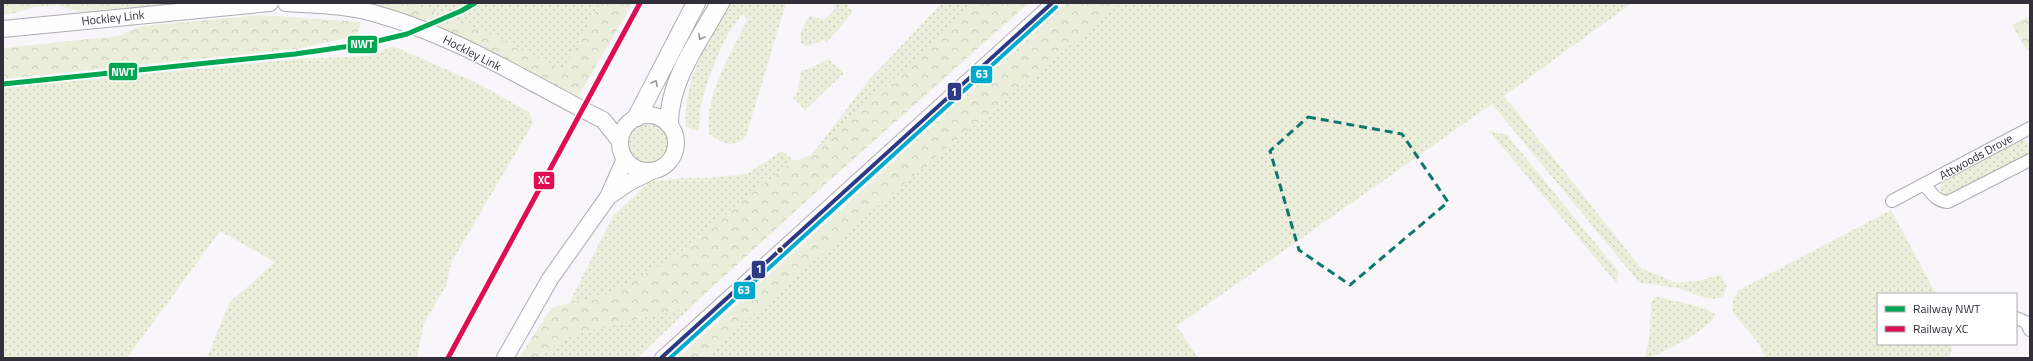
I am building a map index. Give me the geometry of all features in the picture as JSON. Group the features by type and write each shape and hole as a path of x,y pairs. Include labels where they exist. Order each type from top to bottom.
{"highway":[{"path":"634,119 696,3"},
{"path":"669,124 672,96 680,75 720,3"}],"main road":[{"name":"Hockley Link","path":"3,29 270,3"},
{"name":"Hockley Link","path":"286,3 340,6 373,13 430,32 603,120 620,141"},
{"path":"608,197 628,183 665,166 674,156 676,150 676,136 669,124 657,116 643,115 634,119 626,126 620,141 620,147 625,159 637,169 652,171"},
{"name":"Hockley Link","path":"603,120 634,119"},
{"path":"505,358 550,279 608,197 625,159"}],"street":[{"path":"661,358 1052,3"},
{"name":"Attwoods Drove","path":"1892,201 2029,132"},
{"name":"Attwoods Drove","path":"1925,185 1933,196 1940,201 1948,202 2030,160"},
{"path":"2017,318 2026,322 2030,330"}],"highlighted area":[{"path":"1308,117 1402,134 1448,202 1350,285 1299,250 1270,151"}],"green space":[{"path":"3,3 194,3 86,14 57,5 35,7 3,16"},
{"path":"355,3 410,3 491,35 563,71 600,3 633,3 577,98"},
{"path":"410,3 600,3 563,71 491,35"},
{"path":"729,3 786,3 746,136 737,143 732,144 723,142 709,134 709,118 711,103 720,75 747,19 743,14 729,32 711,72 700,109 698,130 692,130 686,126 688,93 698,62"},
{"path":"832,3 849,3 847,6 853,12 827,42 824,40 808,46 802,44 800,36 810,16 825,20 836,8"},
{"path":"942,3 976,3 811,156 867,82"},
{"path":"976,3 1029,3 801,206 692,306 565,337 540,358 519,358 551,308 611,293 680,253 745,198 794,161 811,155"},
{"path":"1067,3 1121,3 863,218 704,358 678,358"},
{"path":"1121,3 1632,3 1504,96 1641,268 1676,283 1698,281 1720,275 1727,286 1723,297 1711,299 1677,288 1642,283 1637,280 1492,104 1177,326 1198,358 704,358 863,218"},
{"path":"260,15 361,22 356,36 296,49 3,79 3,48 118,36 143,26"},
{"path":"2030,16 2030,51 2026,49 2012,25"},
{"path":"393,46 481,85 529,112 533,123 451,263 446,286 424,323 417,358 207,358 229,303 275,262 220,231 127,358 3,358 3,88 296,59 369,56"},
{"path":"828,59 844,73 805,110 794,98 798,90 801,71 809,69"},
{"path":"652,122 659,125 665,131 668,142 667,150 659,159 652,162 644,162 637,159 629,150 628,138 631,131 640,123"},
{"path":"1489,131 1507,135 1618,271 1617,284"},
{"path":"2022,139 2030,146 2030,152 2028,155 1949,197 1944,196 1940,189 1942,183"},
{"path":"782,151 794,161 745,198 680,253 611,293 568,305 613,216 649,182 746,174"},
{"path":"1891,210 1935,293 1877,293 1877,345 1953,345 1949,358 1766,358 1758,343 1732,311 1733,299 1739,290"},
{"path":"1655,297 1704,308 1715,314 1706,326 1677,345 1651,358 1645,358 1650,332 1651,302"},
{"path":"692,306 637,358 540,358 565,337"}],"rail line":[{"name":"NWT","path":"3,84 295,54 365,44 407,34 461,11 475,3"},
{"name":"XC","path":"448,358 640,3"}],"transit line":[{"name":"1","path":"661,358 1052,3"},
{"name":"63","path":"670,358 1056,7"}]}
